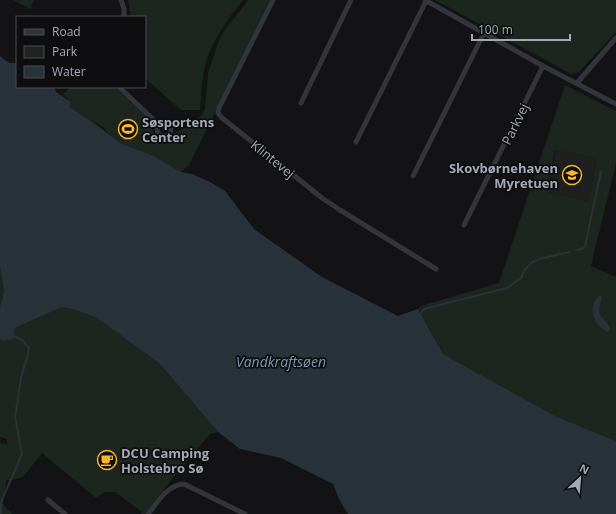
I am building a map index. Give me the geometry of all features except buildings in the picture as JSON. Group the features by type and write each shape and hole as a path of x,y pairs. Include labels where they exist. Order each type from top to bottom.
{"street":[{"path":"121,0 124,9 124,16"},
{"name":"Klintevej","path":"273,0 219,108 218,113 322,198 436,269"},
{"path":"301,103 351,0"},
{"path":"356,142 425,1 543,66 616,104"},
{"path":"413,176 484,33"},
{"path":"577,83 616,38"},
{"name":"Parkvej","path":"464,225 543,66"},
{"path":"120,88 158,124"},
{"path":"148,514 166,492 176,485 184,484 245,514"},
{"path":"48,500 64,514"}],"shaded area":[{"name":"Skovbørnehaven Myretuen","path":"556,150 597,158 588,201 547,192"}],"green space":[{"path":"13,0 34,0 30,9"},
{"path":"128,0 243,0 218,35 205,65 202,80 200,110 181,110 146,79 146,16 131,16"},
{"path":"248,0 270,0 189,165 181,172 152,155 122,144 103,127 68,107 71,102 63,94 69,88 113,88 118,90 153,122 152,130 157,137 163,139 167,138 187,127 202,115 205,109 208,73 219,40 224,31"},
{"path":"435,0 616,0 616,32 579,72 571,74"},
{"path":"565,85 616,111 616,163 591,266 616,277 616,441 555,416 443,354 418,309 421,306 499,283","holes":["555,150 597,158 588,201 547,192"]},
{"path":"0,267 4,291 0,308"},
{"path":"62,307 76,310 97,318 160,364 218,432 210,434 145,514 141,514 142,512 115,492 105,492 96,498 42,453 23,477 6,481 3,504 12,514 0,514 0,443 7,444 7,439 0,437 0,339 2,341 13,332 15,328"}],"water":[{"name":"Vandkraftsøen","path":"0,56 9,63 16,63 16,88 54,88 56,92 71,102 69,107 90,120 122,144 152,155 181,172 192,174 225,191 254,229 322,277 398,316 418,309 443,354 555,416 616,441 616,514 348,514 340,501 333,484 281,458 240,449 218,432 160,364 97,318 76,310 62,307 15,328 13,339 2,341 0,339 0,308 4,291 0,267"},
{"path":"599,295 602,297 599,313 609,326 610,330 608,332 595,321 593,316 593,306"}],"waterway":[{"path":"576,250 582,249 585,246 601,171"},
{"path":"421,313 424,309 507,288 521,278 524,271 531,263 539,259 569,252"},
{"path":"1,514 1,502 22,454 15,417 21,378 29,348 22,340 14,336"}],"place":[{"name":"Søsportens Center","path":"128,129"},
{"name":"Skovbørnehaven Myretuen","path":"572,175"},
{"name":"DCU Camping Holstebro Sø","path":"107,460"}]}
